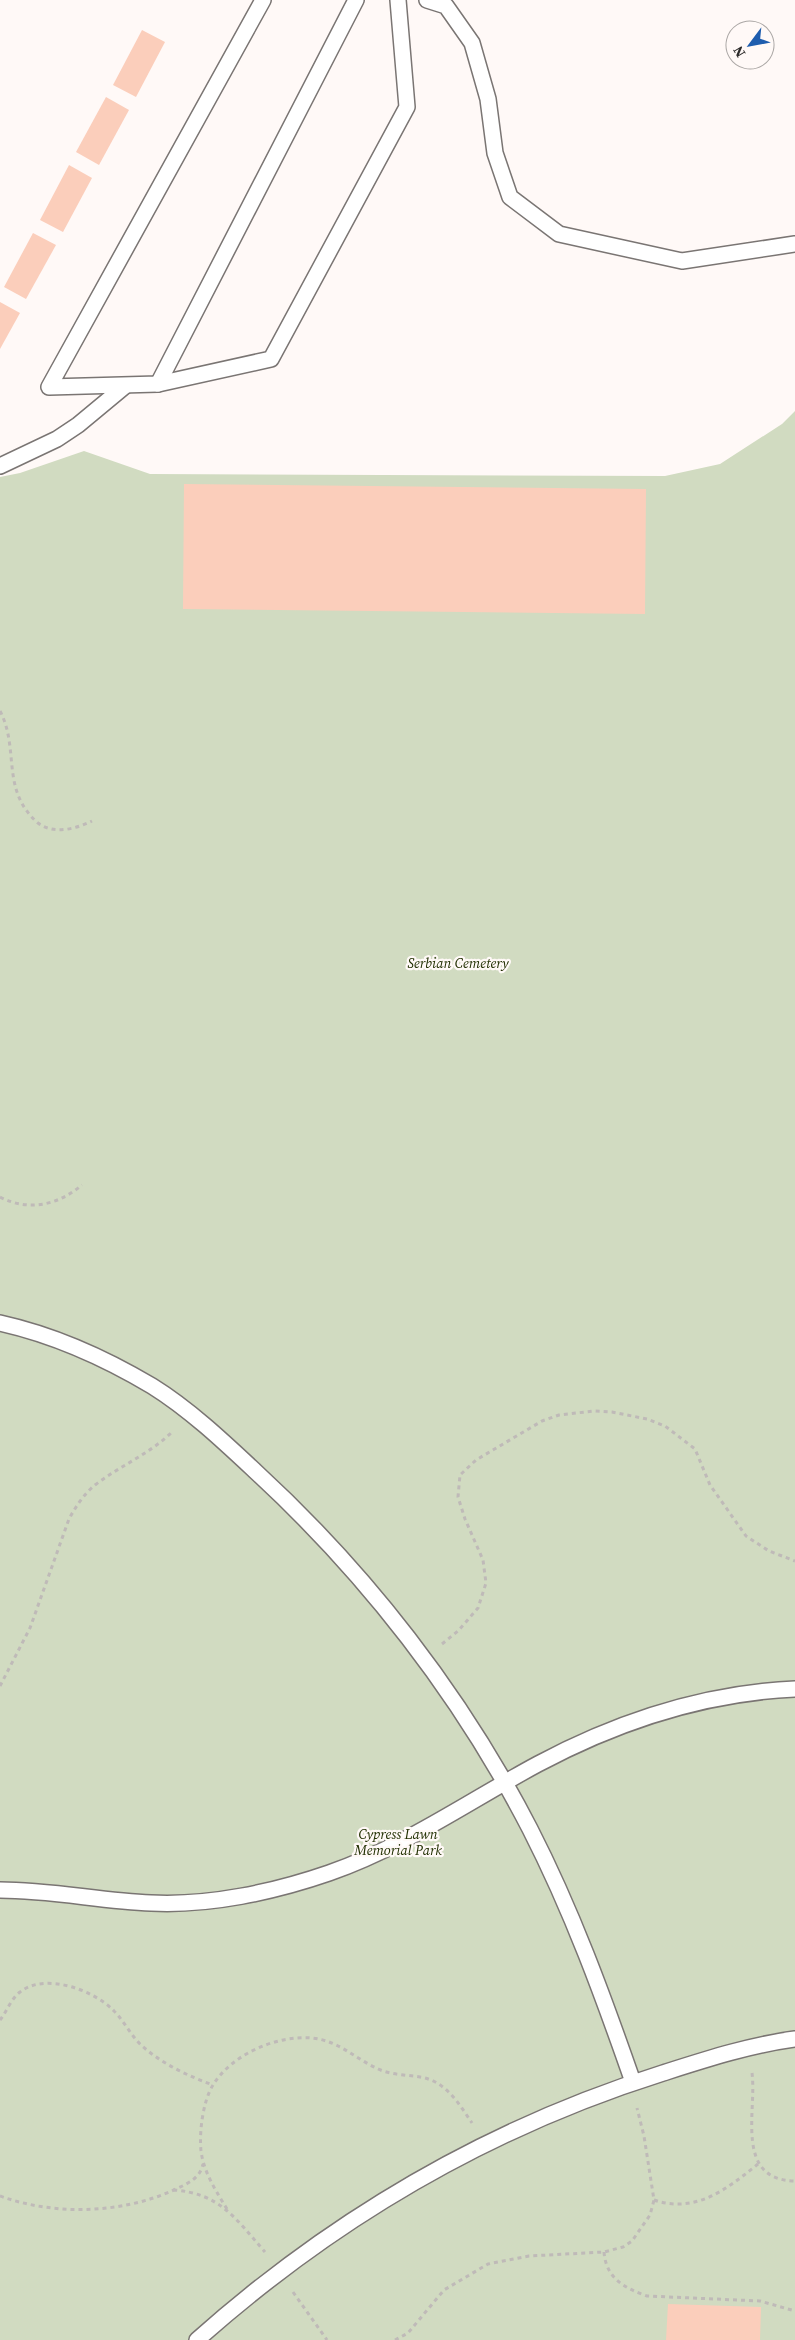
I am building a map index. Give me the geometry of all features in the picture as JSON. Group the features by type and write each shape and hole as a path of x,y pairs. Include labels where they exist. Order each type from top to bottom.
{"lane":[{"path":"263,0 49,388 158,384 271,359 407,107 398,0"},
{"path":"158,384 356,0"},
{"path":"427,0 446,6 472,43 488,99 495,153 510,196 559,234 682,261 795,244"},
{"path":"0,466 71,430 125,386"},
{"path":"0,1323 43,1334 116,1366 154,1388 189,1413 240,1456 319,1534 391,1615 480,1741 550,1870 596,1976 632,2083"},
{"path":"0,1890 154,1904 201,1901 244,1894 328,1873 367,1858 402,1841 504,1783 576,1745 652,1716 694,1703 734,1695 795,1689"},
{"path":"197,2340 278,2272 378,2203 484,2143 554,2111 632,2083 748,2047 795,2039"}],"path":[{"path":"0,711 6,727 11,780 19,803 25,811 40,825 50,828 72,829 92,821"},
{"path":"0,1197 19,1204 46,1205 60,1200 82,1184"},
{"path":"422,1658 458,1631 468,1621 478,1608 485,1589 486,1571 483,1560 464,1519 458,1497 460,1475 476,1460 542,1421 559,1415 594,1410 647,1419 665,1426 695,1449 710,1485 746,1536 769,1551 795,1562"},
{"path":"0,1686 30,1628 69,1519 77,1505 96,1485 164,1441 189,1413"},
{"path":"0,2020 18,1994 26,1988 44,1984 77,1989 107,2004 120,2018 132,2036 146,2049 183,2073 213,2085"},
{"path":"327,2340 266,2254 227,2210 213,2185 201,2151 202,2125 213,2085 223,2073 241,2059 269,2042 297,2037 328,2040 340,2045 381,2070 430,2079 440,2084 458,2103 484,2143"},
{"path":"748,2047 754,2096 752,2141 758,2164 777,2178 795,2181"},
{"path":"395,2340 408,2333 444,2290 464,2276 488,2264 529,2256 604,2252 623,2247 635,2237 650,2215 654,2200 644,2136 632,2083"},
{"path":"0,2196 44,2206 85,2210 125,2205 173,2190 199,2175 204,2163"},
{"path":"654,2200 674,2206 698,2202 726,2188 758,2164"},
{"path":"173,2190 203,2196 227,2210"},
{"path":"604,2252 607,2266 614,2280 633,2291 647,2296 760,2301 795,2311"}],"green space":[{"name":"Cypress Lawn Memorial Park","path":"795,411 795,2340 0,2340 0,477 20,473 84,451 150,474 665,476 720,464 782,424"}],"building":[{"path":"142,30 165,42 136,97 113,85"},
{"path":"106,97 129,110 99,165 76,152"},
{"path":"69,165 92,178 63,232 40,220"},
{"path":"33,233 56,245 26,299 4,287"},
{"path":"0,302 20,313 0,349"},
{"path":"184,484 646,489 645,614 183,609"},
{"path":"668,2304 761,2307 760,2340 666,2340"}],"park label":[{"name":"Serbian Cemetery","path":"458,963"}]}
